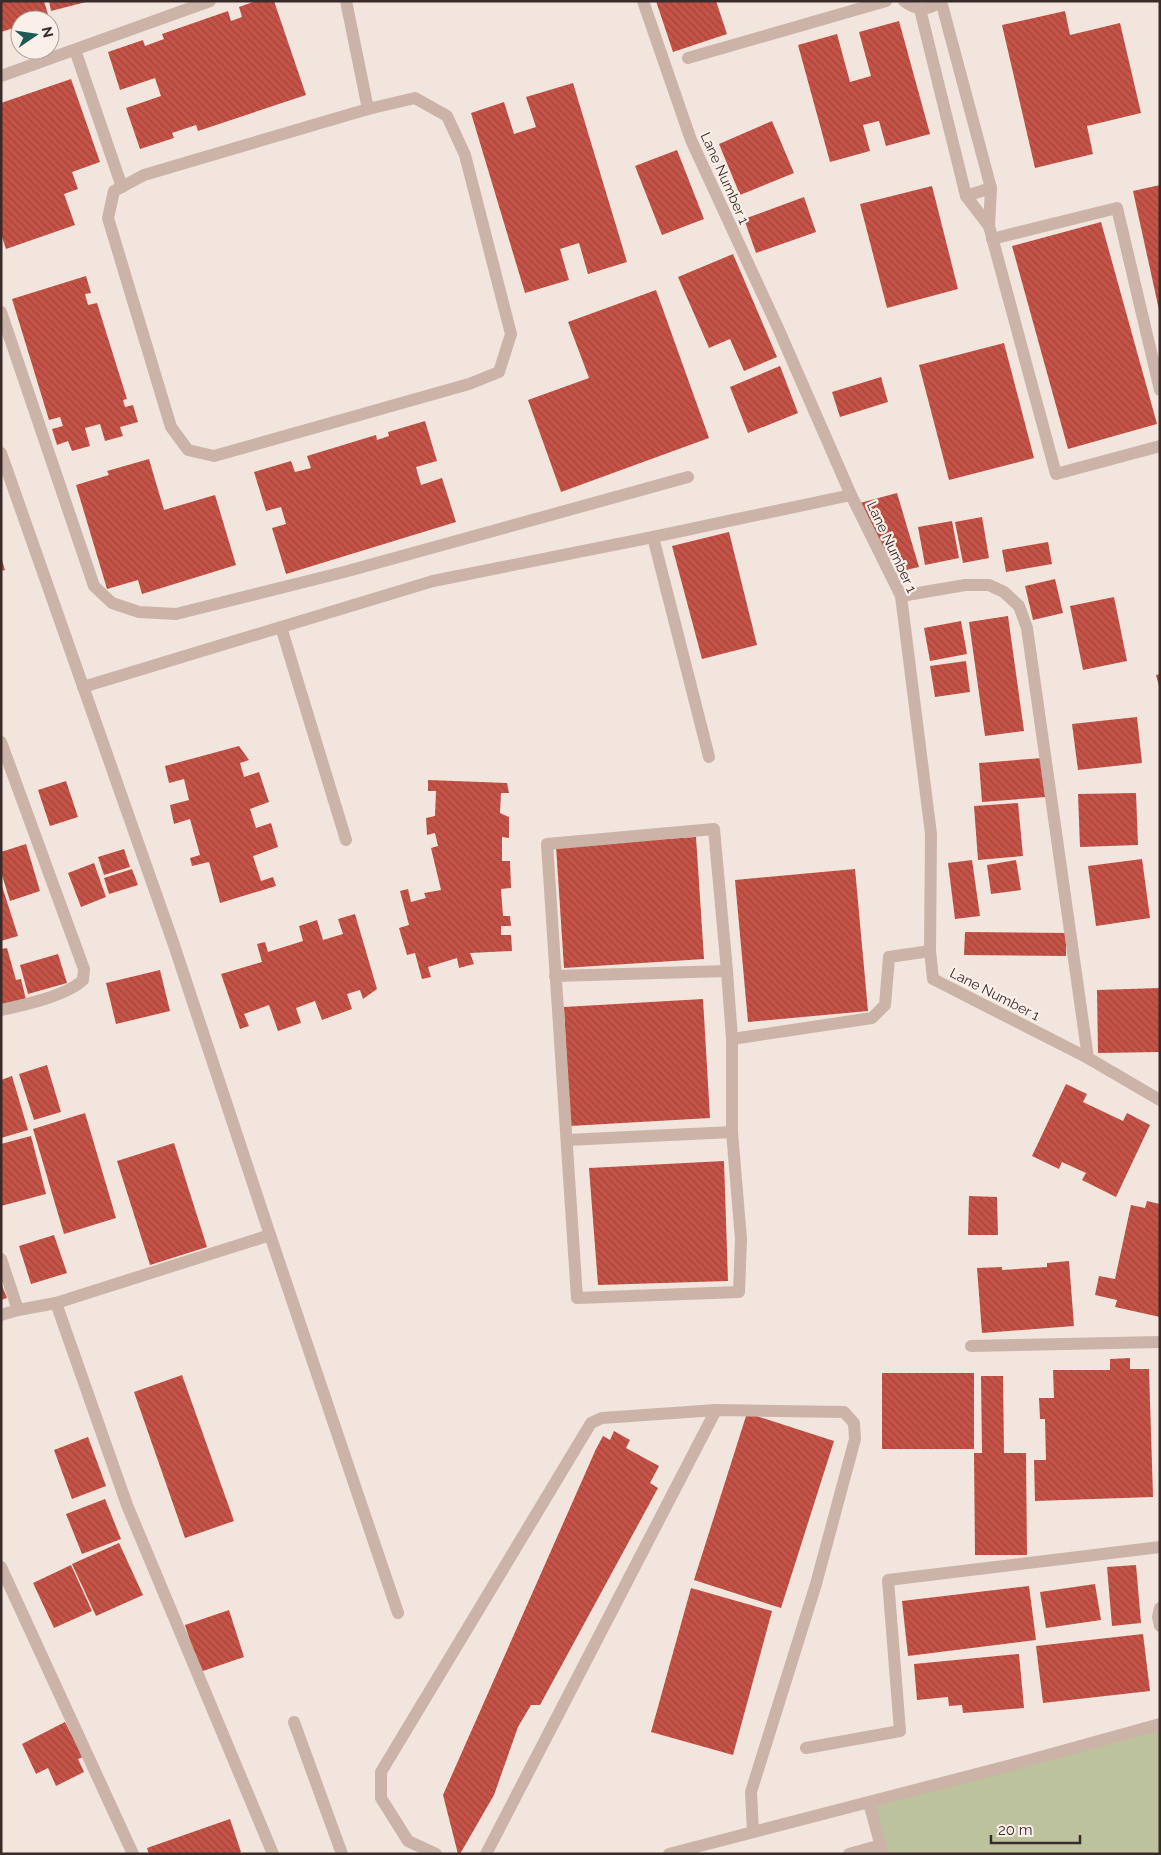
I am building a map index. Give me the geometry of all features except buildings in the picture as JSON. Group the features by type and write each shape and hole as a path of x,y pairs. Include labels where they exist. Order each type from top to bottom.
{"street":[{"path":"1,76 210,1"},
{"path":"346,1 368,109"},
{"name":"Lane Number 1","path":"643,1 691,140 778,328 851,495 901,596 931,834 930,951 933,979 1088,1058 1160,1100"},
{"path":"688,58 886,1"},
{"path":"904,1 912,7 920,9 928,8 941,1 991,188 990,233 1056,474 1160,446"},
{"path":"920,9 966,196 990,233"},
{"path":"75,50 122,187"},
{"path":"415,98 447,116 465,155 511,334 499,372 470,384 214,456 188,450 171,427 108,218 114,191 144,175 368,109 415,98"},
{"path":"966,196 991,188"},
{"path":"990,233 1117,208 1160,390"},
{"path":"1,312 94,586 112,603 139,612 176,614 344,572 688,478"},
{"path":"1,453 174,945 398,1613"},
{"path":"84,687 433,580 653,537 851,495"},
{"path":"653,537 709,758"},
{"path":"901,596 965,585 990,585 1004,592 1019,606 1027,628 1088,1058"},
{"path":"281,626 346,840"},
{"path":"1,742 84,969 83,980 75,988 23,1006 1,1010"},
{"path":"714,829 732,1039 732,1132 741,1238 739,1292 577,1298 547,844 714,829"},
{"path":"732,1039 872,1018 885,1005 889,957 930,951"},
{"path":"555,976 727,971"},
{"path":"567,1140 732,1132"},
{"path":"1,1315 56,1303 270,1235"},
{"path":"1,1259 18,1310"},
{"path":"56,1303 127,1505 273,1854"},
{"path":"971,1346 1160,1342"},
{"path":"436,1854 408,1841 381,1798 381,1772 591,1424 602,1418 716,1410 844,1412 854,1423 855,1439 816,1584 751,1792 752,1832"},
{"path":"486,1854 716,1410"},
{"path":"806,1748 900,1731 888,1580 1160,1547"},
{"path":"1,1567 133,1854"},
{"path":"1160,1608 1158,1617 1160,1626"},
{"path":"294,1722 342,1854"},
{"path":"669,1854 1160,1724"},
{"path":"849,1854 882,1850 869,1802"}],"green space":[{"path":"1160,1724 1160,1854 878,1854 869,1803"}]}
